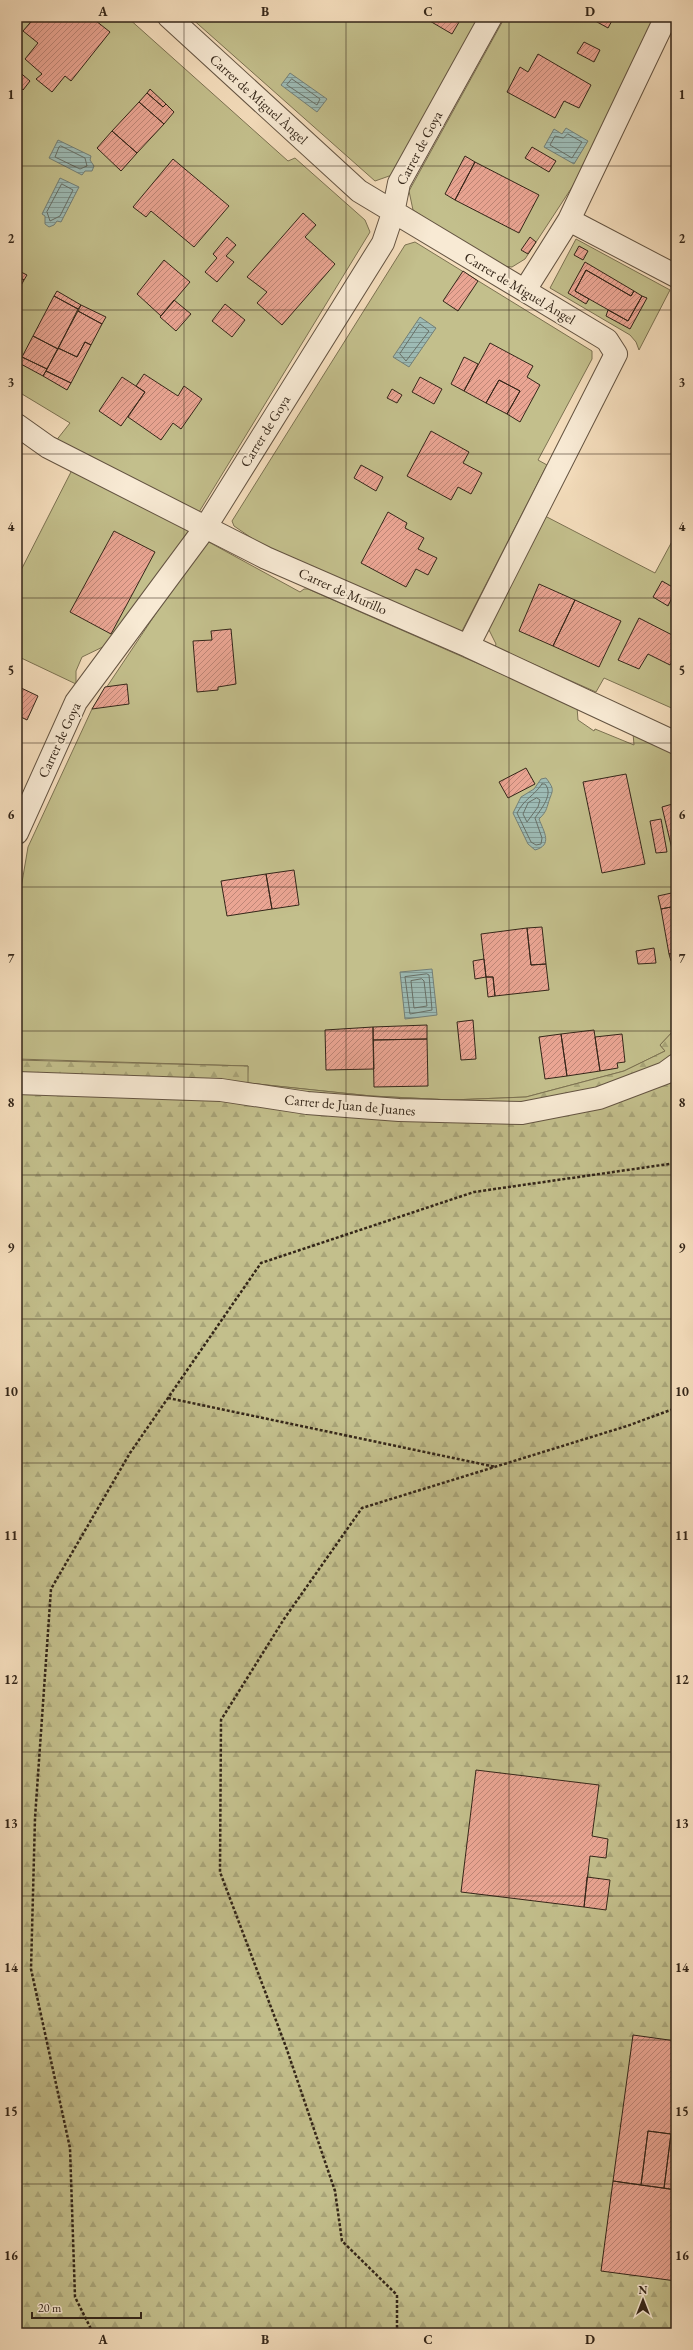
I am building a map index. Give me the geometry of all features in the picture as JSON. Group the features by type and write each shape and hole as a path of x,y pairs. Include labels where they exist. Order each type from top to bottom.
{"street":[{"name":"Carrer de Miguel Àngel","path":"169,17 359,192 608,340 616,354 468,646"},
{"name":"Carrer de Goya","path":"17,832 76,702 205,528 382,243 393,213 399,183 491,17"},
{"path":"525,290 570,220 666,17"},
{"path":"570,220 676,276"},
{"name":"Carrer de Murillo","path":"17,425 48,447 266,558 468,646 676,743"},
{"name":"Carrer de Juan de Juanes","path":"17,1083 220,1090 307,1103 399,1110 522,1113 599,1098 665,1073 676,1065"}],"path":[{"path":"93,2333 75,2297 70,2148 31,1969 36,1818 51,1589 130,1453 261,1263 474,1192 676,1163"},
{"path":"168,1398 497,1467"},
{"path":"397,2333 397,2295 342,2241 335,2191 286,2047 220,1872 221,1720 284,1619 362,1508 497,1467 676,1408"}],"green space":[{"path":"17,17 127,17 288,161 295,158 365,220 370,232 196,517 55,442 70,423 17,391"},
{"path":"190,17 480,17 392,175 375,181"},
{"path":"505,17 656,17 580,175 525,259 512,267 500,266 413,210 409,191"},
{"path":"576,239 670,290 639,350 636,342 630,335 550,288"},
{"path":"415,242 592,351 592,359 538,460 547,465 462,631 457,634 256,541 234,526 232,521 405,245"},
{"path":"72,470 195,526 111,643 82,657 76,671 76,684 17,656 17,578"},
{"path":"545,516 655,573 676,534 676,710 604,678 596,692 495,647 496,644 488,628"},
{"path":"205,540 300,592 304,589 308,589 577,707 578,720 594,731 595,729 634,745 633,733 676,752 676,1028 660,1045 665,1051 624,1071 526,1097 451,1100 371,1096 247,1083 248,1066 17,1059 17,912 28,847 92,709"},
{"path":"676,1028 676,2333 17,2333 17,1060 248,1066 248,1083 371,1096 451,1100 526,1097 624,1071 665,1051 660,1045"}],"water":[{"path":"290,73 327,99 317,112 281,85"},
{"path":"566,128 588,141 574,164 544,147 554,129 562,134"},
{"path":"58,140 91,156 90,160 94,166 92,171 85,171 82,175 49,158"},
{"path":"60,178 79,187 61,222 57,221 54,225 49,227 45,224 45,216 42,214"},
{"path":"420,317 436,328 409,367 393,357"},
{"path":"546,778 552,788 552,791 546,810 539,819 546,838 544,845 535,850 528,844 513,813 521,797 534,789 541,779"},
{"path":"432,969 437,1015 405,1019 400,972"}],"building":[{"path":"35,17 77,17 83,22 88,17 91,17 110,32 71,81 65,76 52,92 36,79 42,74 25,59 38,43 23,31"},
{"path":"423,17 462,17 452,34"},
{"path":"588,17 614,17 608,28"},
{"path":"584,42 600,50 594,62 577,53"},
{"path":"538,54 591,85 579,108 564,101 555,118 507,92 520,67 528,72"},
{"path":"17,70 30,81 23,90 17,84"},
{"path":"150,89 166,104 163,107 147,93"},
{"path":"147,93 163,107 166,104 174,112 164,124 139,102"},
{"path":"139,102 164,124 137,153 112,131"},
{"path":"112,131 137,153 121,171 97,148"},
{"path":"532,147 556,161 549,172 525,158"},
{"path":"465,156 475,162 455,200 445,194"},
{"path":"173,159 229,206 194,247 151,211 146,217 133,207"},
{"path":"475,162 539,195 519,233 455,200"},
{"path":"303,213 316,225 305,237 335,264 282,325 257,303 267,292 247,277"},
{"path":"227,237 236,245 226,256 234,262 217,282 205,272 217,258 213,254"},
{"path":"530,237 536,242 528,254 521,250"},
{"path":"579,246 588,251 583,260 574,255"},
{"path":"164,260 190,282 161,316 137,294"},
{"path":"585,262 634,291 631,296 586,270 575,291 589,299 586,304 568,293"},
{"path":"17,270 27,275 24,280 17,276"},
{"path":"586,270 631,296 634,291 642,296 628,321 575,291"},
{"path":"463,271 478,281 458,311 443,301"},
{"path":"17,276 24,280 17,293"},
{"path":"57,291 81,305 78,309 54,296"},
{"path":"54,296 78,309 58,349 33,336"},
{"path":"642,296 647,298 630,329 606,316 608,310 628,321"},
{"path":"174,300 191,314 176,331 160,317"},
{"path":"225,304 245,320 232,337 212,321"},
{"path":"81,305 106,317 102,324 78,311"},
{"path":"78,311 102,324 91,345 85,342 77,357 58,348"},
{"path":"33,336 58,349 47,369 22,357"},
{"path":"85,342 91,345 71,383 46,371 58,348 77,357"},
{"path":"490,343 533,366 527,377 540,385 520,422 507,414 520,391 499,380 486,403 464,391"},
{"path":"22,357 47,369 43,376 19,363"},
{"path":"464,357 478,364 464,391 451,384"},
{"path":"46,371 71,383 67,390 43,376"},
{"path":"144,374 178,396 184,386 202,399 181,429 173,423 161,440 128,417 145,392 136,386"},
{"path":"122,377 145,392 121,426 99,411"},
{"path":"420,377 442,389 434,404 412,392"},
{"path":"499,380 520,391 507,414 486,403"},
{"path":"392,389 402,395 397,403 387,398"},
{"path":"431,431 469,452 463,463 482,473 471,494 458,487 451,500 407,476"},
{"path":"361,465 383,477 376,491 354,478"},
{"path":"388,512 407,523 405,528 424,538 418,549 437,558 428,575 416,569 406,587 361,563"},
{"path":"114,531 155,552 111,634 70,612"},
{"path":"662,581 676,589 668,606 653,597"},
{"path":"539,584 575,600 553,646 519,631"},
{"path":"575,600 621,621 599,667 553,646"},
{"path":"639,618 676,637 676,654 670,665 648,654 639,669 618,660"},
{"path":"231,629 236,684 218,687 218,690 197,692 193,641 212,640 211,631"},
{"path":"127,684 129,704 92,709 105,687"},
{"path":"17,686 38,696 27,720 17,715"},
{"path":"526,768 535,784 508,798 499,782"},
{"path":"626,774 645,864 602,873 583,782"},
{"path":"676,803 676,862 675,862 662,807"},
{"path":"661,819 667,852 656,853 650,821"},
{"path":"294,870 299,905 272,909 266,874"},
{"path":"266,874 272,909 227,916 221,881"},
{"path":"676,892 676,906 661,909 658,896"},
{"path":"676,906 676,953 669,954 661,909"},
{"path":"542,927 546,964 531,965 527,928"},
{"path":"527,928 531,965 546,964 549,990 495,996 493,977 486,977 481,934"},
{"path":"654,948 656,963 638,964 636,951"},
{"path":"676,953 676,960 671,961 669,954"},
{"path":"484,959 486,977 475,979 473,961"},
{"path":"486,977 493,977 495,996 488,997"},
{"path":"473,1020 476,1059 461,1060 457,1022"},
{"path":"427,1025 427,1039 373,1040 373,1027"},
{"path":"373,1027 374,1069 326,1070 325,1030"},
{"path":"594,1030 600,1071 567,1076 561,1034"},
{"path":"561,1034 567,1076 545,1079 539,1037"},
{"path":"622,1034 625,1062 617,1063 618,1068 600,1071 595,1037"},
{"path":"427,1039 428,1086 374,1087 373,1040"},
{"path":"476,1770 599,1785 592,1836 608,1839 606,1858 590,1856 584,1907 461,1892"},
{"path":"587,1877 610,1880 606,1910 584,1907"},
{"path":"633,2035 676,2041 676,2190 664,2188 671,2134 648,2131 641,2185 613,2181"},
{"path":"648,2131 671,2134 664,2188 641,2185"},
{"path":"613,2181 676,2190 676,2281 601,2271"}]}
